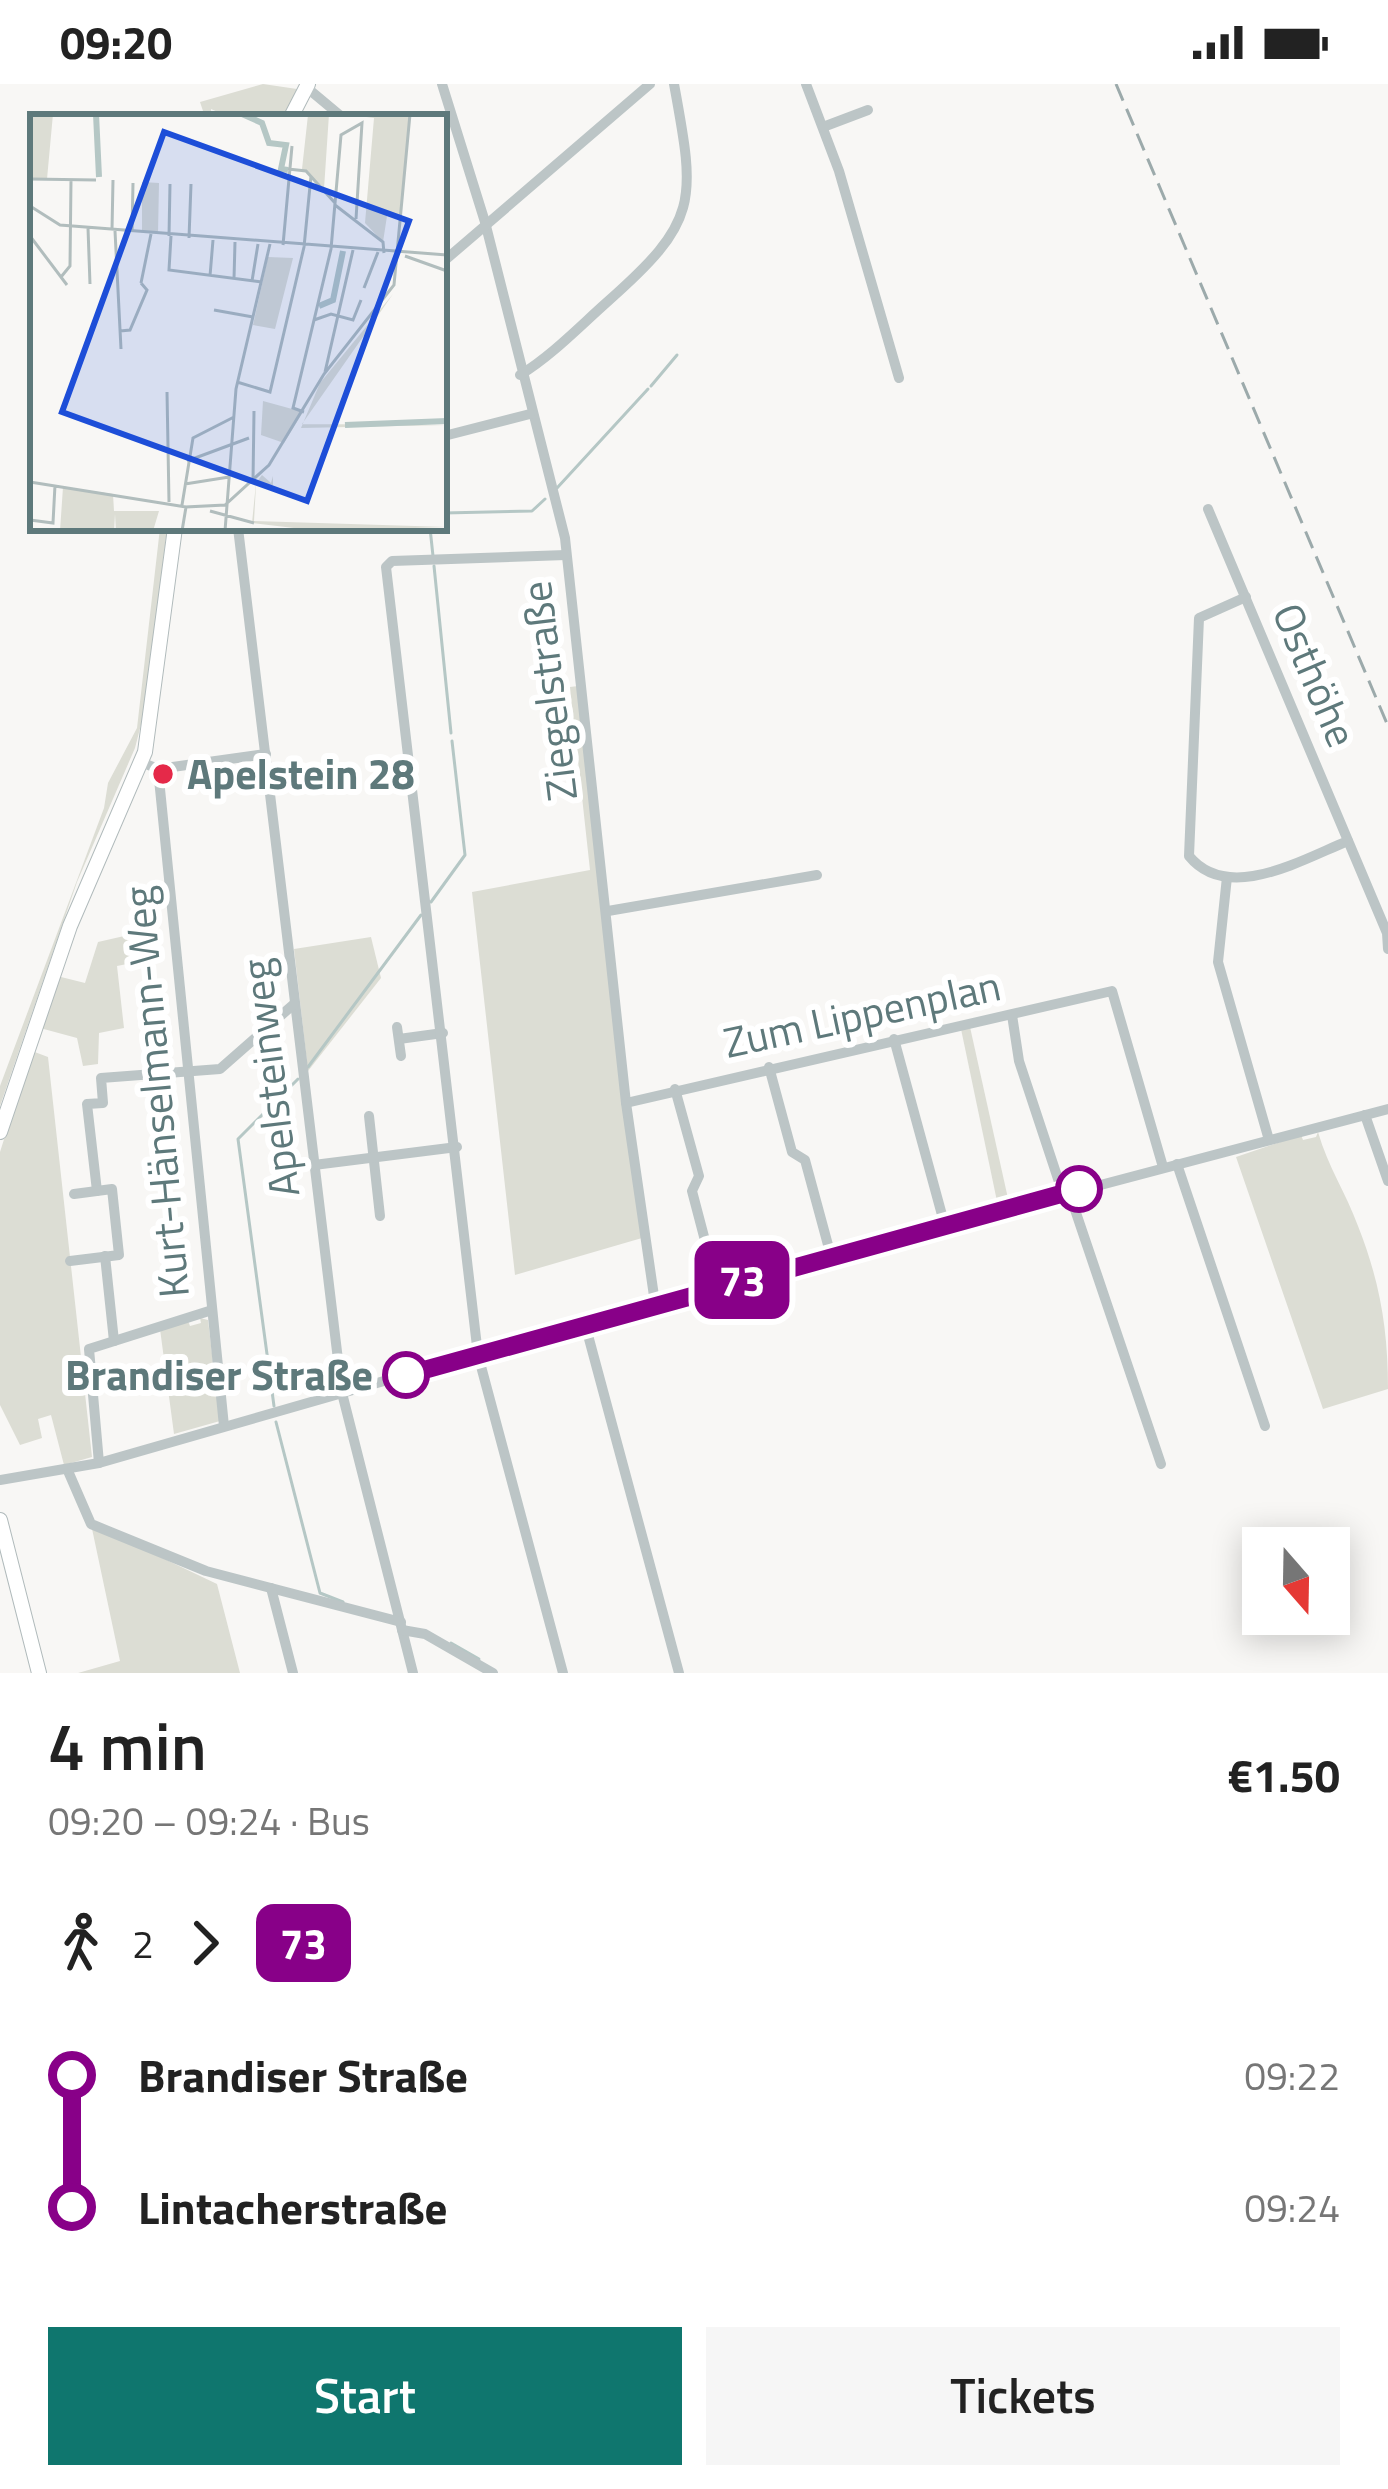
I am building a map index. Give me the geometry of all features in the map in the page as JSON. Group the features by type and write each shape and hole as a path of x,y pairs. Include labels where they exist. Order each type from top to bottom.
{"main road":[{"path":"293,114 307,86"},
{"path":"0,1132 70,926 141,762 156,693 176,531"},
{"path":"0,1520 39,1673"}],"street":[{"name":"Ziegelstraße","path":"442,84 485,222 530,414 562,519 626,1103 655,1303"},
{"path":"447,258 650,84"},
{"path":"520,375 650,266 674,234 690,164 674,84"},
{"path":"806,84 899,378"},
{"path":"307,86 339,114"},
{"path":"823,127 868,110"},
{"path":"447,435 530,414"},
{"name":"Osthöhe","path":"1208,509 1388,933 1388,949"},
{"name":"Apelsteinweg","path":"238,531 342,1393 413,1673"},
{"path":"563,1673 478,1354 386,567 392,561 566,555"},
{"path":"1246,597 1199,618 1187,850 1200,870 1227,877 1264,874 1348,841"},
{"path":"141,762 158,769 266,754"},
{"name":"Kurt-Hänselmann-Weg","path":"158,769 224,1426"},
{"path":"608,910 817,875"},
{"path":"1227,877 1218,962 1269,1140"},
{"name":"Zum Lippenplan","path":"626,1103 1112,991 1162,1167"},
{"path":"97,1191 87,1104 103,1102 101,1078 228,1065 294,1004"},
{"path":"1012,1015 1019,1061 1161,1464"},
{"path":"401,1056 398,1033 443,1033"},
{"path":"894,1040 945,1226"},
{"path":"769,1067 792,1152 805,1160 831,1256"},
{"path":"675,1089 699,1176 692,1191 717,1286"},
{"path":"0,1480 99,1463 655,1303 1388,1109"},
{"path":"1365,1115 1388,1181"},
{"path":"369,1116 380,1216"},
{"path":"314,1165 457,1147"},
{"path":"1177,1163 1265,1426"},
{"path":"70,1261 119,1255 112,1189 74,1194"},
{"path":"105,1256 114,1340"},
{"path":"99,1463 86,1356 95,1346 209,1311"},
{"path":"585,1324 680,1673"},
{"path":"68,1471 91,1524 206,1571 425,1634 493,1673"},
{"path":"271,1588 293,1673"}],"shaded area":[{"path":"263,84 297,89 285,114 222,114 211,109 211,114 204,114 200,102"},
{"path":"160,531 167,531 147,701 135,748 77,882 0,1106 0,1086 104,808 108,783 137,728"},
{"path":"578,686 642,1238 515,1275 472,892 590,870 570,687"},
{"path":"133,934 137,962 117,966 124,1028 99,1033 98,1064 83,1066 77,1038 40,1028 57,976 85,983 98,942"},
{"path":"371,937 381,978 308,1071 294,949"},
{"path":"970,1027 1009,1203 998,1206 961,1029"},
{"path":"32,1051 48,1057 92,1457 64,1465 51,1415 38,1419 42,1438 20,1445 0,1405 0,1152"},
{"path":"1318,1132 1372,1267 1388,1367 1388,1389 1323,1409 1236,1157 1301,1135 1303,1140 1316,1137"},
{"path":"200,1318 208,1320 220,1421 174,1434 160,1329 188,1321 190,1326 201,1323"},
{"path":"91,1524 217,1584 240,1673 78,1673 120,1661"}],"waterway":[{"path":"651,386 677,355"},
{"path":"557,488 648,389"},
{"path":"447,513 532,511 545,499"},
{"path":"430,531 433,556"},
{"path":"434,566 451,733"},
{"path":"431,902 465,855 452,741"},
{"path":"308,1067 421,915"},
{"path":"274,1406 238,1139 298,1079"},
{"path":"276,1422 320,1593 343,1602"},
{"path":"451,1643 479,1659"}],"railway":[{"path":"1116,84 1388,726"}],"bus line":[{"name":"73","path":"406,1375 1079,1189"}],"place":[{"name":"Apelstein 28","path":"163,774"},
{"name":"Brandiser Straße","path":"406,1375"}]}
